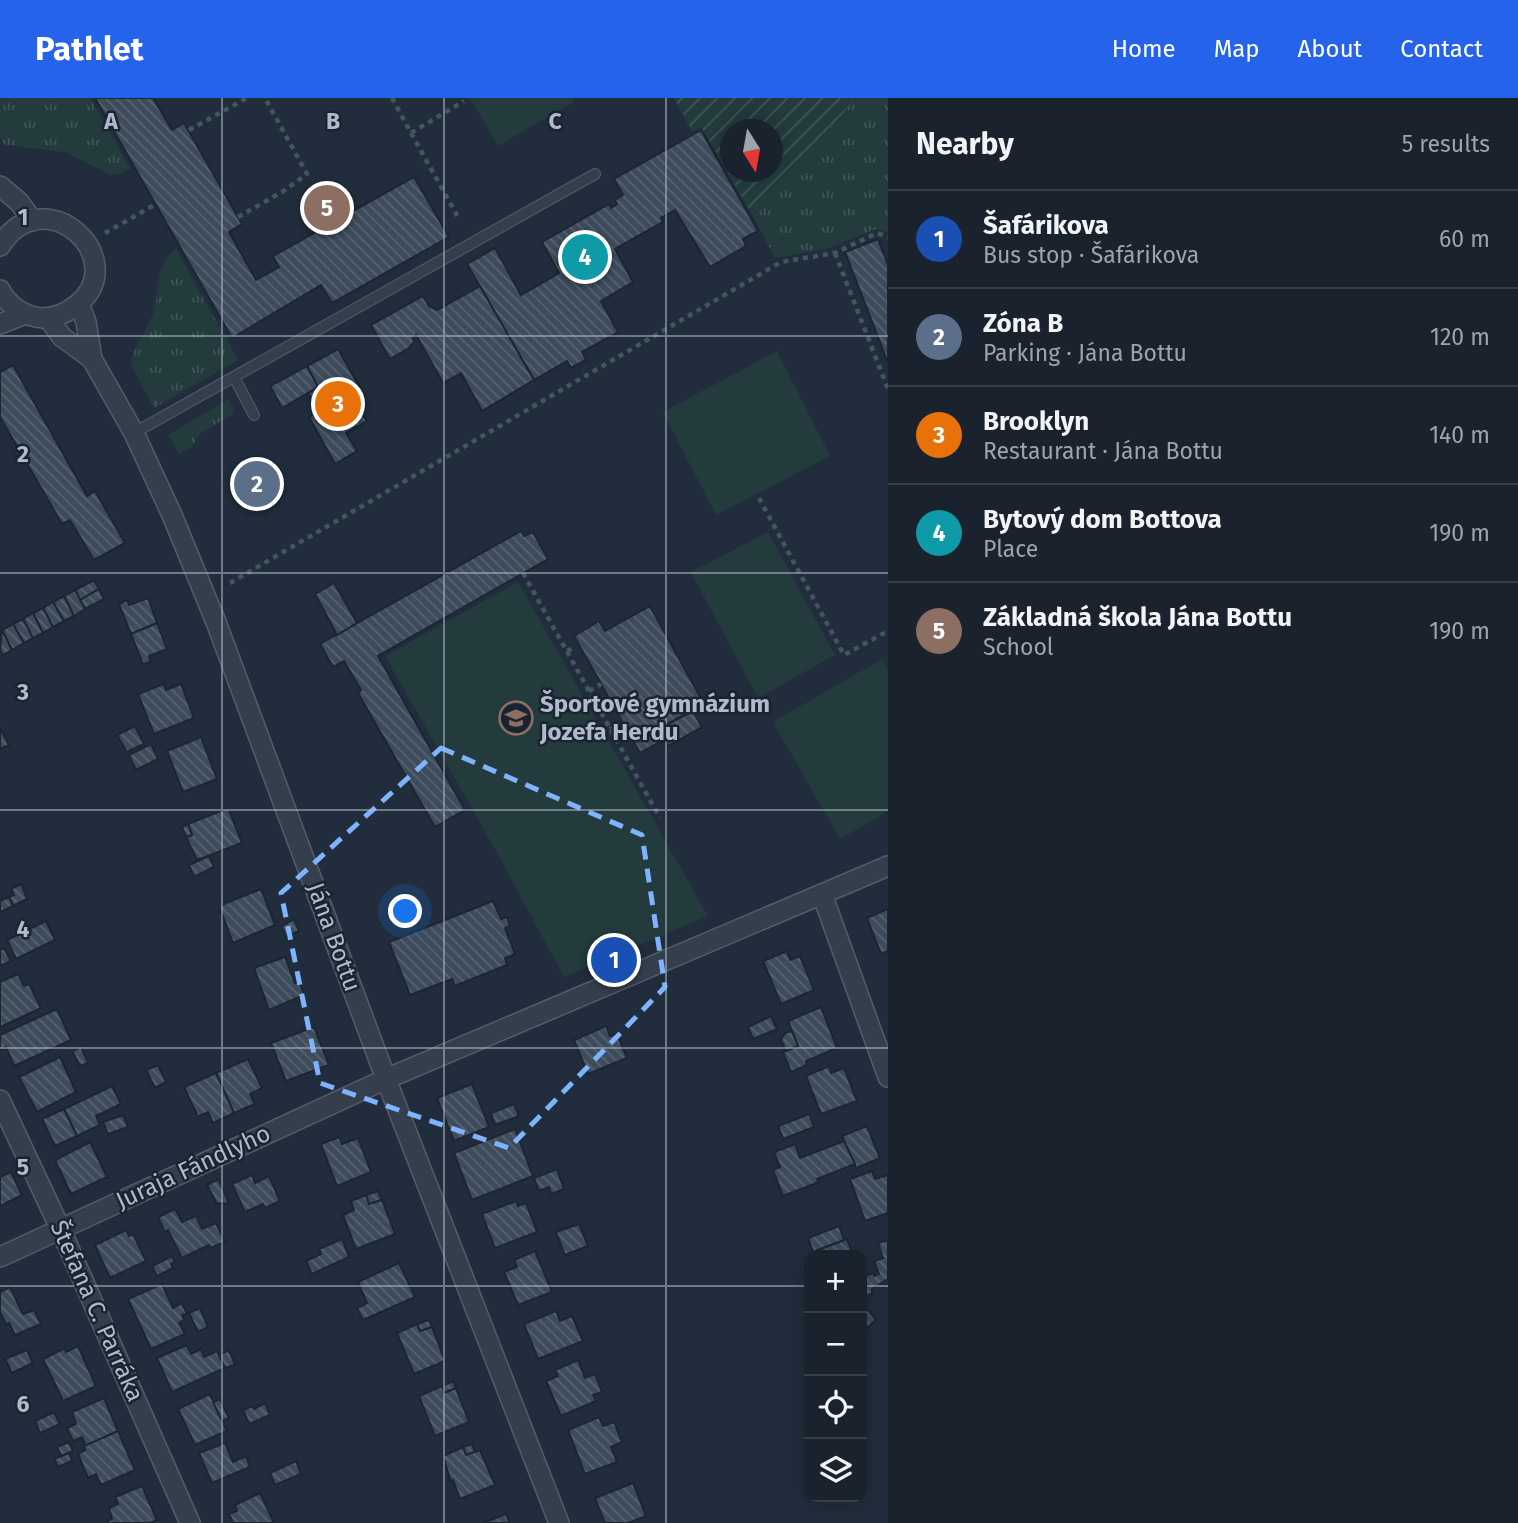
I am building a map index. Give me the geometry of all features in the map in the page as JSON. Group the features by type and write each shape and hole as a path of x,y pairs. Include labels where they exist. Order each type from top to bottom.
{"street":[{"path":"0,186 19,202 33,221"},
{"path":"0,290 11,306 25,314 48,317 71,310 79,303 91,286 94,271 92,255 86,241 74,228 59,220 42,218 26,222 2,237"},
{"name":"Jána Bottu","path":"79,303 86,322 92,359 134,433 172,515 216,622 386,1079 559,1523"},
{"path":"0,324 25,314"},
{"name":"Jána Bottu","path":"48,317 62,337 92,359"},
{"name":"Juraja Fándlyho","path":"0,1257 386,1079 888,866"},
{"path":"822,894 888,1077"},
{"name":"Štefana C. Parráka","path":"0,1100 60,1228 190,1523"}],"lane":[{"path":"134,433 594,174"},
{"path":"234,377 254,415"}],"path":[{"path":"188,130 247,98"},
{"path":"238,217 307,174 265,98"},
{"path":"392,98 459,219"},
{"path":"411,133 464,102"},
{"path":"105,233 156,204"},
{"path":"230,583 781,262 835,253 877,233 888,237"},
{"path":"835,253 888,389"},
{"path":"759,498 844,656 888,631"},
{"path":"523,573 660,818"},
{"path":"567,651 575,647"},
{"path":"589,691 601,684"},
{"path":"610,729 619,724"}],"highlighted area":[{"path":"441,748 642,835 665,987 509,1148 320,1083 281,893"}],"green space":[{"path":"0,98 90,98 130,168 111,175 65,152 5,145 0,138"},
{"path":"470,98 573,98 575,101 498,146"},
{"path":"674,98 856,98 754,218 733,182 783,182 783,119 720,119 720,160 701,127 692,131"},
{"path":"856,98 888,98 888,232 876,229 826,249 775,258 754,218"},
{"path":"176,249 238,360 154,408 131,364 134,351 153,314 161,270"},
{"path":"777,351 830,456 716,515 663,412"},
{"path":"229,399 234,410 231,415 198,435 193,446 179,454 168,435"},
{"path":"768,532 835,655 758,698 691,572"},
{"path":"518,582 708,916 564,977 385,656"},
{"path":"882,659 888,669 888,811 840,839 773,722"}],"building":[{"path":"95,98 153,98 172,130 184,123 242,224 229,232 256,280 279,267 273,256 414,177 449,237 332,303 321,285 232,338"},
{"path":"701,130 720,164 720,182 730,182 758,231 743,239 746,246 710,267 675,210 661,218 663,222 615,249 633,282 601,301 618,332 582,352 586,360 571,368 567,361 534,380 467,264 495,248 521,295 559,273 542,242 609,204 611,208 617,204 615,200 623,195 614,179"},
{"path":"878,239 888,265 888,363 845,252"},
{"path":"480,286 534,380 482,411 461,373 443,383 416,335 409,348 390,359 371,325 423,296 429,306 437,310"},
{"path":"338,349 365,397 355,403 367,421 346,433 357,451 335,464 309,417 318,411 308,393 318,387 307,366"},
{"path":"13,365 87,496 95,491 125,543 94,560 70,520 62,524 0,417 0,372"},
{"path":"307,366 318,387 282,408 270,386"},
{"path":"521,531 524,536 533,532 548,559 378,656 465,810 435,827 358,693 361,690 344,661 333,667 320,644"},
{"path":"94,580 99,589 80,600 75,590"},
{"path":"334,583 357,623 337,635 315,594"},
{"path":"99,589 104,599 85,609 80,600"},
{"path":"75,590 85,609 74,616 64,596"},
{"path":"64,596 74,616 64,621 53,602"},
{"path":"148,598 157,623 131,634 119,604 127,600 129,605"},
{"path":"53,602 64,621 53,627 43,608"},
{"path":"650,606 704,704 660,728 665,739 640,753 574,636 599,621 605,631"},
{"path":"43,608 53,627 43,633 33,613"},
{"path":"33,613 43,633 33,638 23,619"},
{"path":"23,619 33,638 24,643 13,624"},
{"path":"157,623 167,649 149,656 151,662 143,664 131,634"},
{"path":"13,624 24,643 12,650 2,630"},
{"path":"2,630 12,650 3,655 0,650"},
{"path":"164,684 166,690 181,684 194,718 154,734 138,694"},
{"path":"693,711 702,727 668,746 660,728"},
{"path":"135,726 144,744 127,752 117,735"},
{"path":"0,728 9,745 0,749"},
{"path":"201,737 217,779 183,792 167,751"},
{"path":"151,744 158,759 136,770 129,755"},
{"path":"228,808 242,843 197,860 186,837 192,835 188,824"},
{"path":"188,824 192,835 186,837 182,827"},
{"path":"209,856 214,867 194,877 189,865"},
{"path":"21,884 27,899 13,906 9,897 14,895 11,889"},
{"path":"261,889 275,925 233,943 219,906"},
{"path":"9,897 13,906 0,912 0,901"},
{"path":"493,901 501,919 507,917 510,926 505,928 515,954 505,958 507,965 455,986 452,979 410,995 389,942"},
{"path":"888,909 888,951 881,954 867,918"},
{"path":"294,919 299,931 286,937 282,926"},
{"path":"46,921 55,940 16,959 7,940"},
{"path":"4,948 11,961 0,966 0,950"},
{"path":"787,951 790,960 800,956 814,990 781,1004 763,961"},
{"path":"285,957 295,983 299,981 304,995 269,1010 254,968"},
{"path":"18,974 24,986 29,984 41,1008 0,1027 0,982"},
{"path":"821,1007 837,1048 806,1061 807,1065 791,1072 783,1052 798,1046 788,1021"},
{"path":"57,1009 71,1040 14,1066 6,1047 0,1050 0,1035"},
{"path":"771,1016 777,1029 753,1039 748,1027"},
{"path":"606,1026 610,1036 617,1034 627,1058 588,1074 574,1040"},
{"path":"314,1027 329,1065 286,1081 271,1043"},
{"path":"792,1031 798,1046 786,1051 781,1040 785,1033"},
{"path":"81,1047 88,1063 80,1066 72,1051"},
{"path":"60,1057 76,1092 37,1112 19,1077"},
{"path":"248,1059 262,1088 250,1094 255,1104 234,1113 216,1073"},
{"path":"158,1065 166,1082 155,1088 146,1070"},
{"path":"829,1066 831,1073 844,1068 857,1101 821,1114 806,1076"},
{"path":"216,1073 234,1113 213,1123 208,1112 198,1117 184,1087"},
{"path":"472,1084 489,1127 454,1141 437,1098"},
{"path":"112,1086 121,1104 96,1116 100,1125 77,1136 64,1109"},
{"path":"514,1104 519,1116 495,1125 491,1113"},
{"path":"64,1109 77,1136 55,1146 42,1119"},
{"path":"809,1114 814,1127 783,1139 778,1126"},
{"path":"123,1115 128,1127 108,1134 103,1122"},
{"path":"867,1126 880,1158 856,1168 842,1136"},
{"path":"515,1129 533,1176 472,1200 454,1153"},
{"path":"339,1137 342,1144 358,1138 371,1172 337,1186 321,1144"},
{"path":"844,1141 855,1164 783,1196 773,1170 780,1167 774,1152 795,1144 800,1158"},
{"path":"90,1142 107,1177 71,1194 55,1160"},
{"path":"557,1169 564,1189 551,1194 549,1187 539,1191 534,1178"},
{"path":"872,1171 875,1179 888,1175 888,1213 865,1221 850,1179"},
{"path":"11,1172 22,1195 0,1206 0,1177"},
{"path":"252,1175 255,1183 269,1176 280,1201 265,1208 263,1204 245,1212 232,1184"},
{"path":"218,1179 229,1203 217,1204 207,1185"},
{"path":"378,1191 382,1200 369,1204 366,1195"},
{"path":"366,1195 369,1204 382,1200 395,1234 356,1249 343,1215 354,1210 351,1201"},
{"path":"516,1201 518,1206 526,1203 537,1232 495,1248 482,1214"},
{"path":"175,1209 182,1222 196,1216 202,1229 216,1223 225,1242 211,1248 209,1245 182,1258 158,1217"},
{"path":"579,1224 588,1246 565,1255 556,1232"},
{"path":"839,1226 844,1240 812,1250 808,1238"},
{"path":"126,1230 129,1236 133,1234 146,1261 110,1278 95,1245"},
{"path":"342,1239 349,1257 312,1274 306,1261 321,1254 319,1249"},
{"path":"847,1239 851,1250 819,1250"},
{"path":"888,1240 888,1279 872,1289 872,1293 867,1296 867,1275 879,1274 874,1261 883,1258 878,1243"},
{"path":"535,1251 552,1292 518,1305 504,1272 517,1267 514,1260"},
{"path":"172,1256 175,1262 171,1264 173,1268 157,1276 152,1266"},
{"path":"399,1263 415,1297 363,1320 357,1308 367,1303 358,1282"},
{"path":"162,1284 173,1308 182,1303 187,1314 182,1315 184,1320 179,1323 185,1334 151,1349 128,1299"},
{"path":"10,1287 23,1314 34,1310 41,1324 15,1335 0,1312 0,1292"},
{"path":"200,1308 208,1327 198,1332 189,1313"},
{"path":"867,1309 876,1320 867,1328"},
{"path":"556,1311 560,1321 572,1316 583,1341 538,1359 524,1324"},
{"path":"429,1320 432,1327 420,1331 417,1324"},
{"path":"417,1324 420,1331 432,1327 445,1361 414,1374 397,1333"},
{"path":"187,1345 191,1354 201,1349 204,1357 217,1351 225,1368 172,1392 157,1358"},
{"path":"78,1346 96,1386 63,1401 43,1359 65,1348 66,1352"},
{"path":"27,1350 33,1363 12,1373 5,1359"},
{"path":"229,1350 235,1365 225,1368 219,1355"},
{"path":"578,1360 585,1378 595,1374 602,1392 593,1395 596,1401 561,1416 546,1381 558,1376 555,1370"},
{"path":"453,1381 456,1388 444,1393 442,1386"},
{"path":"442,1386 444,1393 456,1388 469,1422 435,1436 419,1396"},
{"path":"210,1394 227,1431 195,1445 178,1409"},
{"path":"104,1398 118,1431 86,1446 82,1437 73,1441 67,1428 76,1424 72,1412"},
{"path":"220,1399 229,1418 222,1421 213,1402"},
{"path":"265,1403 270,1415 249,1424 243,1410 253,1406 254,1409"},
{"path":"54,1412 60,1424 40,1433 35,1421"},
{"path":"599,1417 603,1426 614,1422 622,1442 611,1447 617,1462 585,1474 568,1430"},
{"path":"118,1431 135,1470 101,1485 96,1474 88,1478 78,1454 85,1450 84,1446"},
{"path":"69,1442 73,1451 61,1456 57,1447"},
{"path":"225,1443 233,1462 246,1456 250,1467 212,1483 199,1453"},
{"path":"472,1444 475,1452 466,1455 463,1447"},
{"path":"463,1447 466,1455 480,1450 495,1485 460,1499 453,1480 451,1482 443,1456"},
{"path":"69,1453 72,1461 58,1467 54,1459"},
{"path":"296,1461 301,1474 275,1485 270,1473"},
{"path":"633,1483 646,1516 628,1523 605,1523 595,1498"},
{"path":"142,1486 157,1520 150,1523 108,1523 107,1521 112,1519 109,1508 118,1504 115,1497"},
{"path":"260,1493 274,1523 233,1523 229,1514 237,1511 235,1505"},
{"path":"506,1514 510,1523 483,1523 491,1520"}],"place":[{"name":"Základná škola Jána Bottu","path":"327,208"},
{"name":"Bytový dom Bottova","path":"585,257"},
{"name":"Brooklyn","path":"338,404"},
{"name":"Zóna B","path":"257,484"},
{"name":"Športové gymnázium Jozefa Herdu","path":"516,718"},
{"name":"Šafárikova","path":"614,960"}]}
